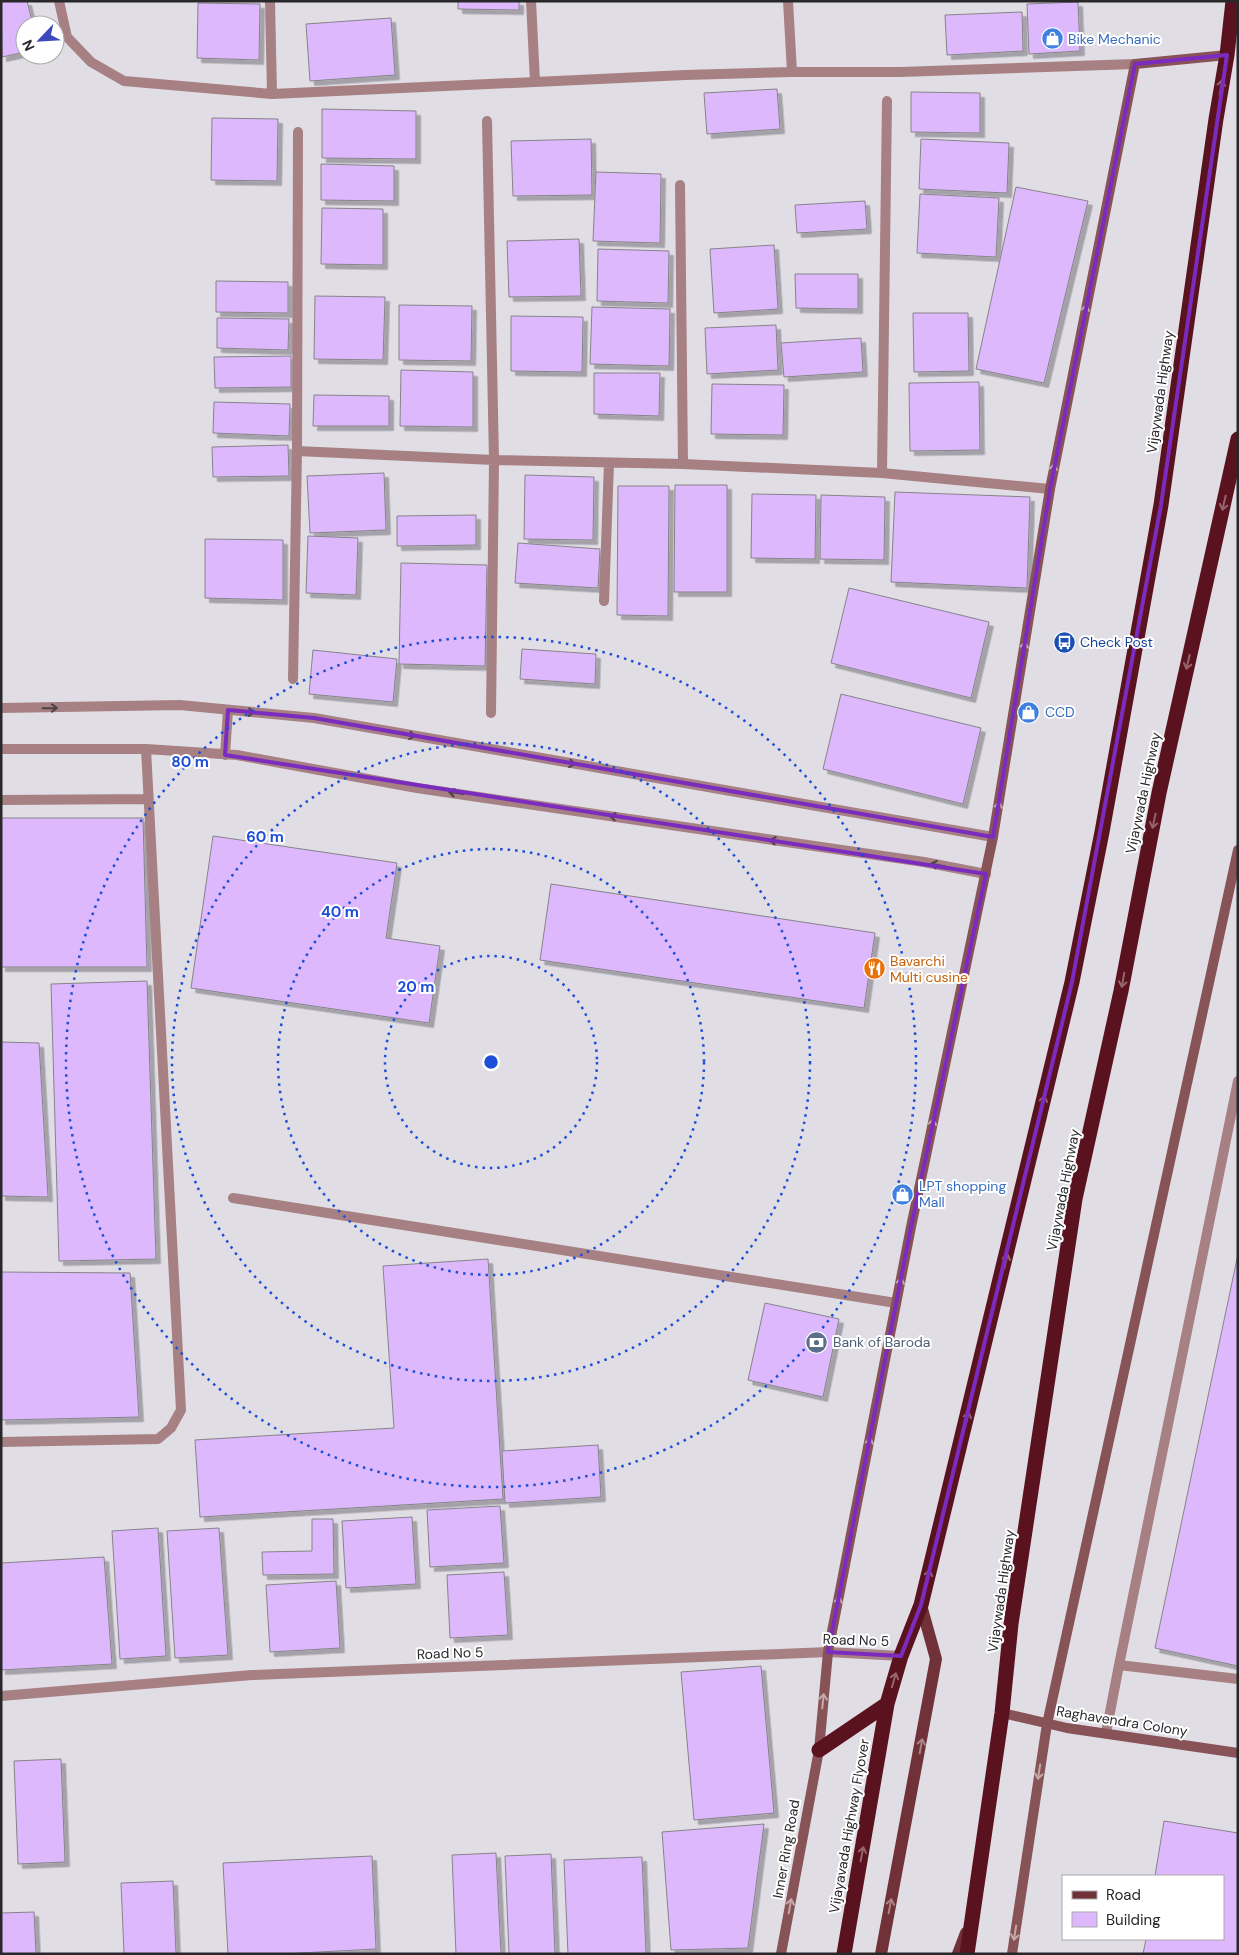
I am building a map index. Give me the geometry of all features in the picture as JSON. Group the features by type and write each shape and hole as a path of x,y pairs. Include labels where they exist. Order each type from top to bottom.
{"highway":[{"path":"1227,55 1233,1"},
{"name":"Vijaywada Highway","path":"888,1704 901,1656 921,1605 1067,1001 1102,832 1161,505 1216,119 1227,55"},
{"name":"Vijaywada Highway","path":"971,1921 1002,1713 1011,1624 1075,1199 1121,991 1159,793 1238,438"},
{"path":"819,1750 888,1704"},
{"name":"Vijayavada Highway Flyover","path":"844,1954 888,1704"},
{"path":"967,1954 971,1921"}],"main road":[{"name":"Vijaywada Highway","path":"881,1954 936,1659 921,1605"},
{"name":"Vijaywada Highway","path":"958,1954 971,1921"}],"street":[{"path":"59,1 67,37 91,62 124,81 272,94 792,72 900,72 1134,64 1227,55"},
{"path":"270,1 272,94"},
{"path":"531,1 535,82"},
{"path":"788,1 792,72"},
{"name":"Inner Ring Road","path":"781,1954 819,1750 828,1652 896,1303 986,874 1050,489 1134,64"},
{"path":"882,473 887,101"},
{"path":"487,121 494,460 492,713"},
{"path":"293,679 298,451 298,132"},
{"path":"680,185 683,464"},
{"path":"298,451 494,460 683,464 882,473 1050,489"},
{"path":"604,602 609,463"},
{"path":"1,708 180,705 314,718 993,837"},
{"path":"225,755 228,710"},
{"path":"1,749 146,749 237,755 417,788 914,861 986,874"},
{"path":"1,1442 158,1439 172,1428 181,1410 146,749"},
{"path":"1,800 148,799"},
{"path":"1012,1954 1047,1724 1238,850"},
{"path":"1106,1733 1238,1080"},
{"path":"234,1198 896,1303"},
{"name":"Road No 5","path":"1,1696 252,1674 828,1652 901,1656"},
{"path":"1119,1665 1238,1679"},
{"name":"Raghavendra Colony","path":"1002,1713 1047,1724 1238,1753"}],"highlighted area":[{"path":"1227,55 1161,505 1072,982 921,1605 901,1656 828,1652 911,1227 986,874 225,755 228,710 314,718 993,837 1050,489 1135,64"}],"building":[{"path":"1,1 27,1 30,15 15,15 15,54 2,57"},
{"path":"458,1 519,1 519,10 458,9"},
{"path":"1078,2 1080,51 1029,54 1027,4"},
{"path":"198,3 260,4 259,60 197,58"},
{"path":"1022,12 1023,51 947,55 945,15"},
{"path":"391,18 395,75 310,81 306,24"},
{"path":"777,89 780,129 707,134 704,93"},
{"path":"911,92 980,93 980,133 911,132"},
{"path":"322,109 416,111 416,159 322,158"},
{"path":"212,118 278,119 277,181 211,180"},
{"path":"591,139 592,195 513,196 511,141"},
{"path":"921,139 1009,143 1007,193 919,189"},
{"path":"321,164 394,166 394,201 321,200"},
{"path":"596,172 661,174 660,243 593,241"},
{"path":"1016,187 1088,201 1044,383 976,369"},
{"path":"920,194 999,198 996,257 917,253"},
{"path":"865,201 867,229 797,233 795,205"},
{"path":"322,208 383,209 383,265 321,264"},
{"path":"579,239 581,296 509,297 507,241"},
{"path":"774,245 778,309 714,313 710,249"},
{"path":"598,249 669,251 668,303 597,301"},
{"path":"795,274 858,274 858,309 796,308"},
{"path":"216,281 288,282 288,313 216,312"},
{"path":"315,296 385,297 383,360 314,359"},
{"path":"399,305 472,306 471,361 399,360"},
{"path":"592,307 670,309 669,366 590,364"},
{"path":"913,313 968,313 969,371 914,372"},
{"path":"511,316 583,317 582,372 511,371"},
{"path":"217,318 289,319 288,350 217,348"},
{"path":"776,325 778,370 707,374 705,328"},
{"path":"861,338 863,372 784,377 781,343"},
{"path":"291,356 291,387 215,388 214,357"},
{"path":"401,370 473,372 473,427 400,426"},
{"path":"594,373 660,373 659,416 594,414"},
{"path":"979,382 980,450 910,451 909,383"},
{"path":"712,384 784,385 783,435 711,434"},
{"path":"314,395 389,396 389,426 313,426"},
{"path":"214,402 290,404 289,436 213,433"},
{"path":"288,445 289,476 213,477 212,447"},
{"path":"384,473 386,530 310,533 307,476"},
{"path":"525,475 594,477 593,540 524,539"},
{"path":"675,485 727,485 727,592 674,592"},
{"path":"618,486 669,486 668,616 617,615"},
{"path":"895,492 1030,497 1027,588 891,582"},
{"path":"752,494 816,495 815,559 751,558"},
{"path":"821,495 885,497 884,560 820,559"},
{"path":"476,515 476,545 397,546 397,516"},
{"path":"308,536 358,538 356,595 306,593"},
{"path":"205,539 283,540 283,600 205,598"},
{"path":"518,543 600,549 598,588 515,583"},
{"path":"401,563 487,565 485,666 399,664"},
{"path":"849,588 989,622 971,698 831,663"},
{"path":"522,649 596,654 595,684 520,679"},
{"path":"313,650 397,659 393,702 309,694"},
{"path":"841,694 981,728 963,804 823,769"},
{"path":"1,818 143,818 147,967 1,967"},
{"path":"213,836 397,863 386,938 440,946 429,1023 191,988"},
{"path":"551,884 875,933 864,1008 540,960"},
{"path":"147,981 156,1259 59,1261 51,984"},
{"path":"1,1042 39,1043 48,1197 1,1196"},
{"path":"1238,1254 1238,1666 1155,1648"},
{"path":"488,1259 503,1499 200,1517 195,1440 394,1428 383,1266"},
{"path":"1,1272 130,1273 139,1417 1,1420"},
{"path":"765,1303 839,1319 823,1397 748,1380"},
{"path":"598,1445 601,1497 505,1503 502,1451"},
{"path":"500,1506 504,1563 430,1567 427,1510"},
{"path":"412,1517 416,1584 346,1588 342,1521"},
{"path":"312,1519 333,1519 334,1574 263,1575 262,1552 312,1551"},
{"path":"158,1528 166,1656 120,1659 112,1531"},
{"path":"219,1528 228,1655 175,1658 167,1531"},
{"path":"104,1557 112,1664 1,1670 1,1563"},
{"path":"504,1572 508,1635 450,1638 447,1575"},
{"path":"336,1581 340,1648 270,1652 266,1585"},
{"path":"761,1666 774,1813 694,1820 681,1672"},
{"path":"61,1759 65,1862 18,1864 14,1761"},
{"path":"1164,1821 1238,1833 1238,1954 1143,1954 1146,1940 1224,1940 1224,1875 1155,1875"},
{"path":"764,1824 748,1948 671,1950 662,1832"},
{"path":"496,1853 501,1954 456,1954 452,1855"},
{"path":"551,1854 555,1954 509,1954 505,1856"},
{"path":"372,1856 376,1949 281,1954 228,1954 223,1863"},
{"path":"642,1857 646,1954 568,1954 564,1860"},
{"path":"173,1881 176,1954 124,1954 121,1883"},
{"path":"34,1912 36,1954 1,1954 1,1913"}],"place":[{"name":"Bike Mechanic","path":"1052,39"},
{"name":"Check Post","path":"1064,642"},
{"name":"CCD","path":"1029,712"},
{"name":"Bavarchi Multi cusine","path":"874,969"},
{"name":"LPT shopping Mall","path":"903,1194"},
{"name":"Bank of Baroda","path":"817,1342"}]}
